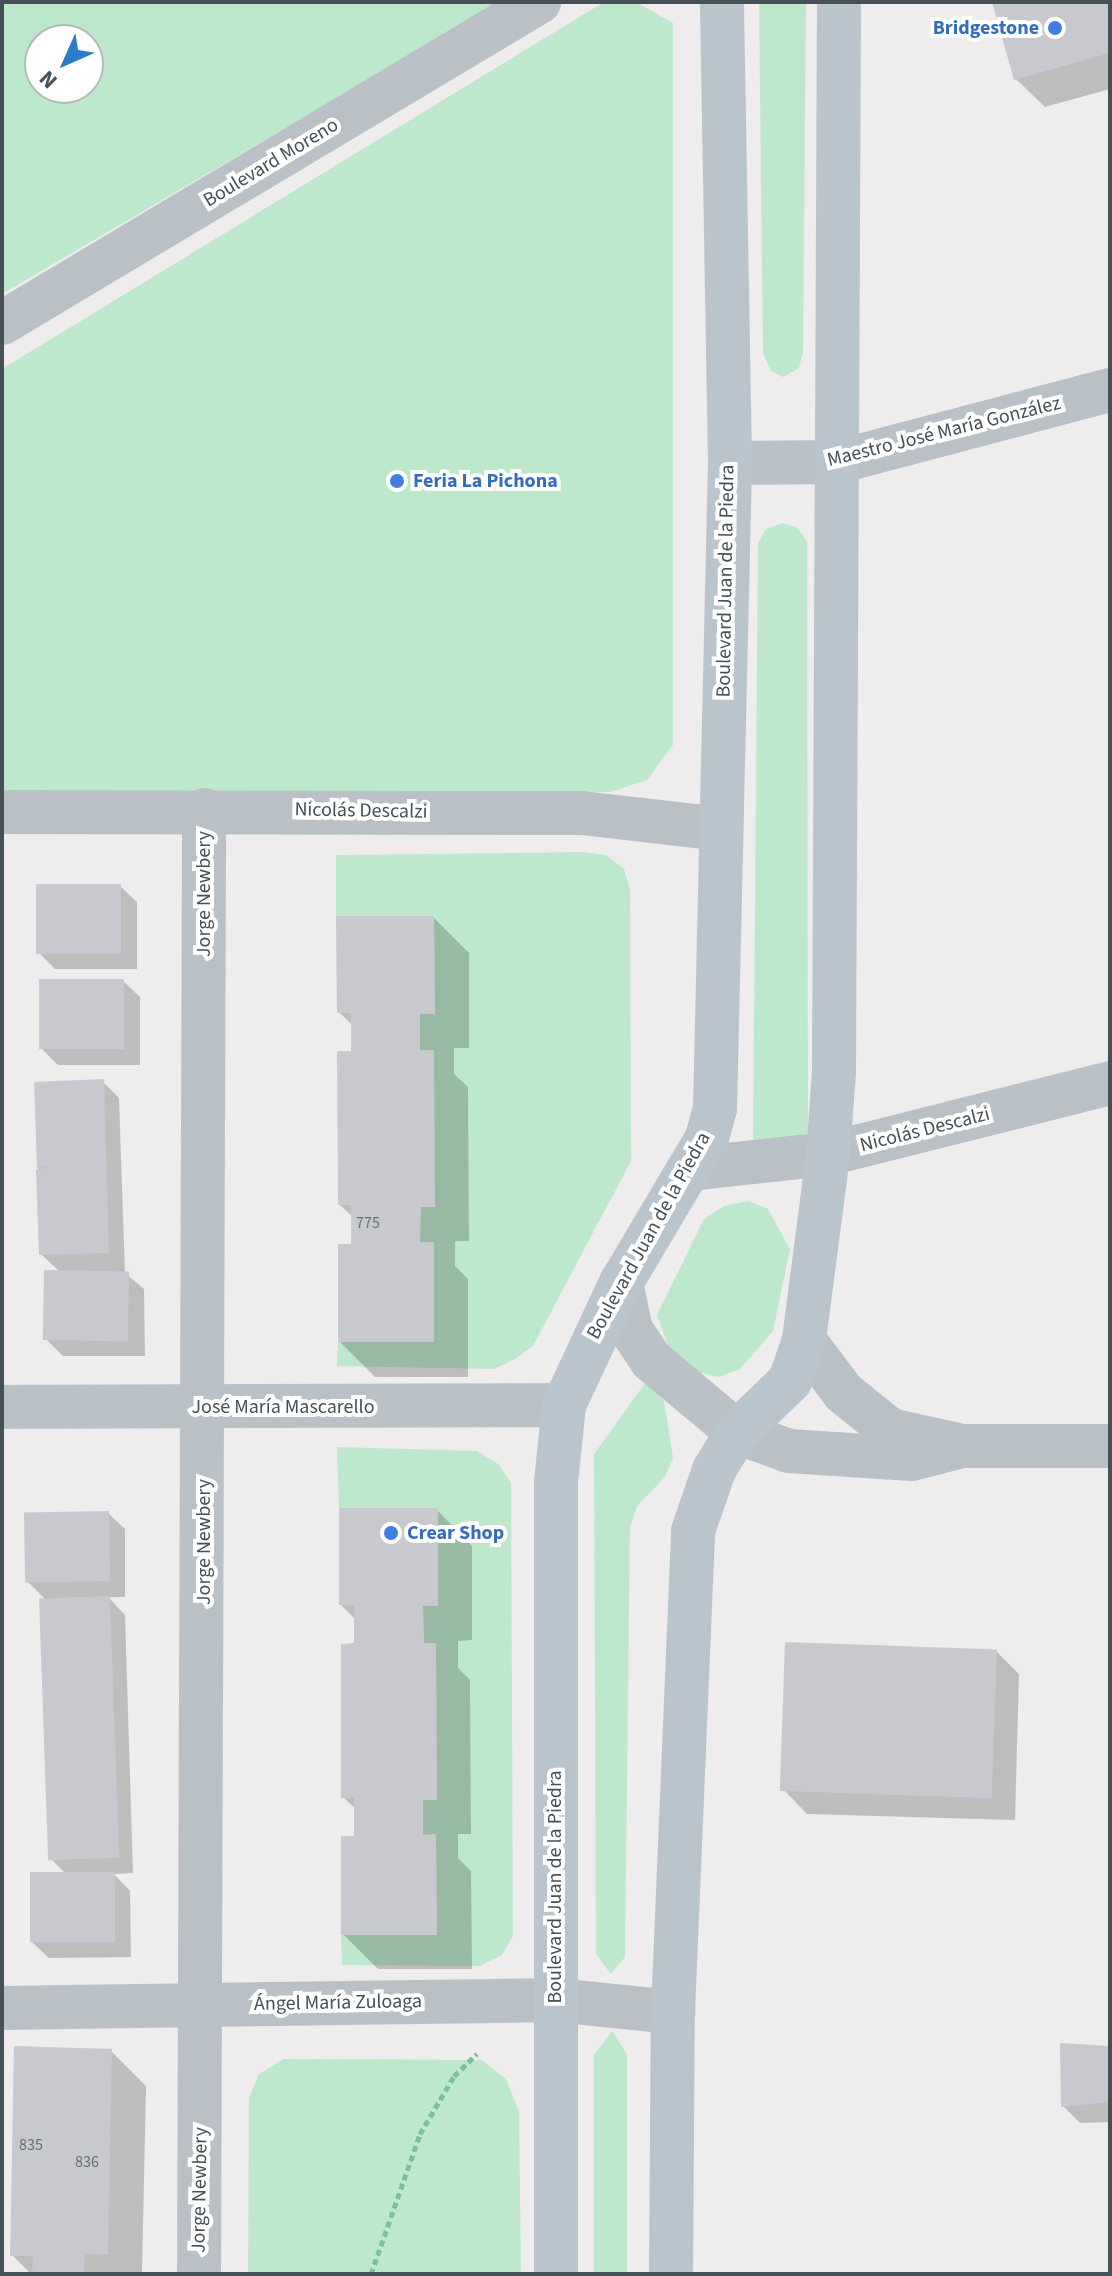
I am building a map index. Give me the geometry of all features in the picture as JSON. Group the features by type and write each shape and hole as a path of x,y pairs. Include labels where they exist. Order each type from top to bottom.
{"main road":[{"name":"Boulevard Juan de la Piedra","path":"556,2274 556,1482 564,1405 621,1283 690,1169 715,1109 730,463 722,2"},
{"path":"671,2274 673,2012 693,1531 714,1470 737,1432 790,1381 804,1340 828,1154 834,1072 839,2"}],"street":[{"name":"Boulevard Moreno","path":"2,323 539,2"},
{"name":"Maestro José María González","path":"730,463 837,462 1110,390"},
{"name":"Jorge Newbery","path":"199,2274 203,2007 204,810"},
{"name":"Nicolás Descalzi","path":"2,812 582,813 720,829"},
{"name":"Nicolás Descalzi","path":"690,1169 828,1154 1110,1083"},
{"path":"621,1283 631,1330 651,1360 737,1432 789,1451 912,1459 962,1446"},
{"path":"804,1340 844,1393 890,1430 962,1446 1110,1446"},
{"name":"José María Mascarello","path":"2,1407 564,1405"},
{"name":"Ángel María Zuloaga","path":"2,2008 555,2000 673,2012"}],"path":[{"path":"371,2274 420,2134 454,2076 477,2054"}],"green space":[{"path":"2,2 500,2 2,294"},
{"path":"604,2 636,2 673,23 673,745 647,780 610,792 2,793 2,369"},
{"path":"759,2 806,2 803,353 799,368 783,377 771,371 763,353"},
{"path":"783,523 798,528 807,542 808,1136 753,1148 758,543 766,529"},
{"path":"583,852 606,855 624,869 630,890 631,1161 533,1346 515,1359 494,1369 337,1366 338,1342 434,1342 420,1242 420,1014 435,1013 434,916 336,916 336,855"},
{"path":"748,1201 768,1209 790,1249 773,1331 740,1369 719,1377 697,1372 672,1356 657,1315 704,1219 724,1206"},
{"path":"648,1379 664,1401 673,1458 665,1477 637,1506 630,1527 625,1957 611,1974 596,1954 594,1454"},
{"path":"337,1447 477,1451 498,1464 511,1483 513,1936 502,1955 480,1966 342,1965 341,1935 437,1934 436,1835 423,1835 423,1800 437,1799 436,1644 424,1643 423,1606 438,1606 339,1508"},
{"path":"612,2031 627,2054 627,2274 594,2274 594,2055"},
{"path":"284,2059 482,2060 506,2079 519,2112 521,2274 248,2274 249,2098 259,2074"}],"building":[{"name":"Bridgestone","path":"992,2 1110,2 1110,53 1014,80"},
{"path":"36,884 121,884 121,954 36,954"},
{"path":"336,916 434,916 435,1014 420,1014 420,1050 434,1050 435,1207 421,1207 420,1242 434,1242 434,1342 338,1342 338,1244 351,1244 351,1205 338,1205 337,1051 351,1051 351,1013 337,1013"},
{"path":"39,979 124,979 124,1049 39,1049"},
{"path":"104,1079 109,1253 39,1255 36,1169 53,1167 37,1168 34,1082"},
{"path":"44,1270 129,1271 128,1341 43,1340"},
{"path":"339,1508 438,1508 438,1606 423,1606 424,1643 436,1643 437,1800 423,1800 423,1835 436,1834 437,1935 341,1935 341,1836 354,1836 354,1798 341,1798 341,1644 354,1643 354,1606 339,1605"},
{"path":"109,1511 110,1581 25,1582 24,1512"},
{"path":"110,1596 119,1858 48,1860 39,1598"},
{"path":"785,1642 997,1649 992,1798 780,1791"},
{"path":"30,1872 115,1872 115,1942 30,1942"},
{"path":"1060,2043 1110,2046 1110,2102 1061,2107"},
{"path":"14,2046 112,2049 108,2255 85,2254 84,2274 32,2274 33,2256 10,2256"}],"place":[{"name":"Bridgestone","path":"1055,28"},
{"name":"Feria La Pichona","path":"397,481"},
{"name":"Crear Shop","path":"391,1533"}]}
